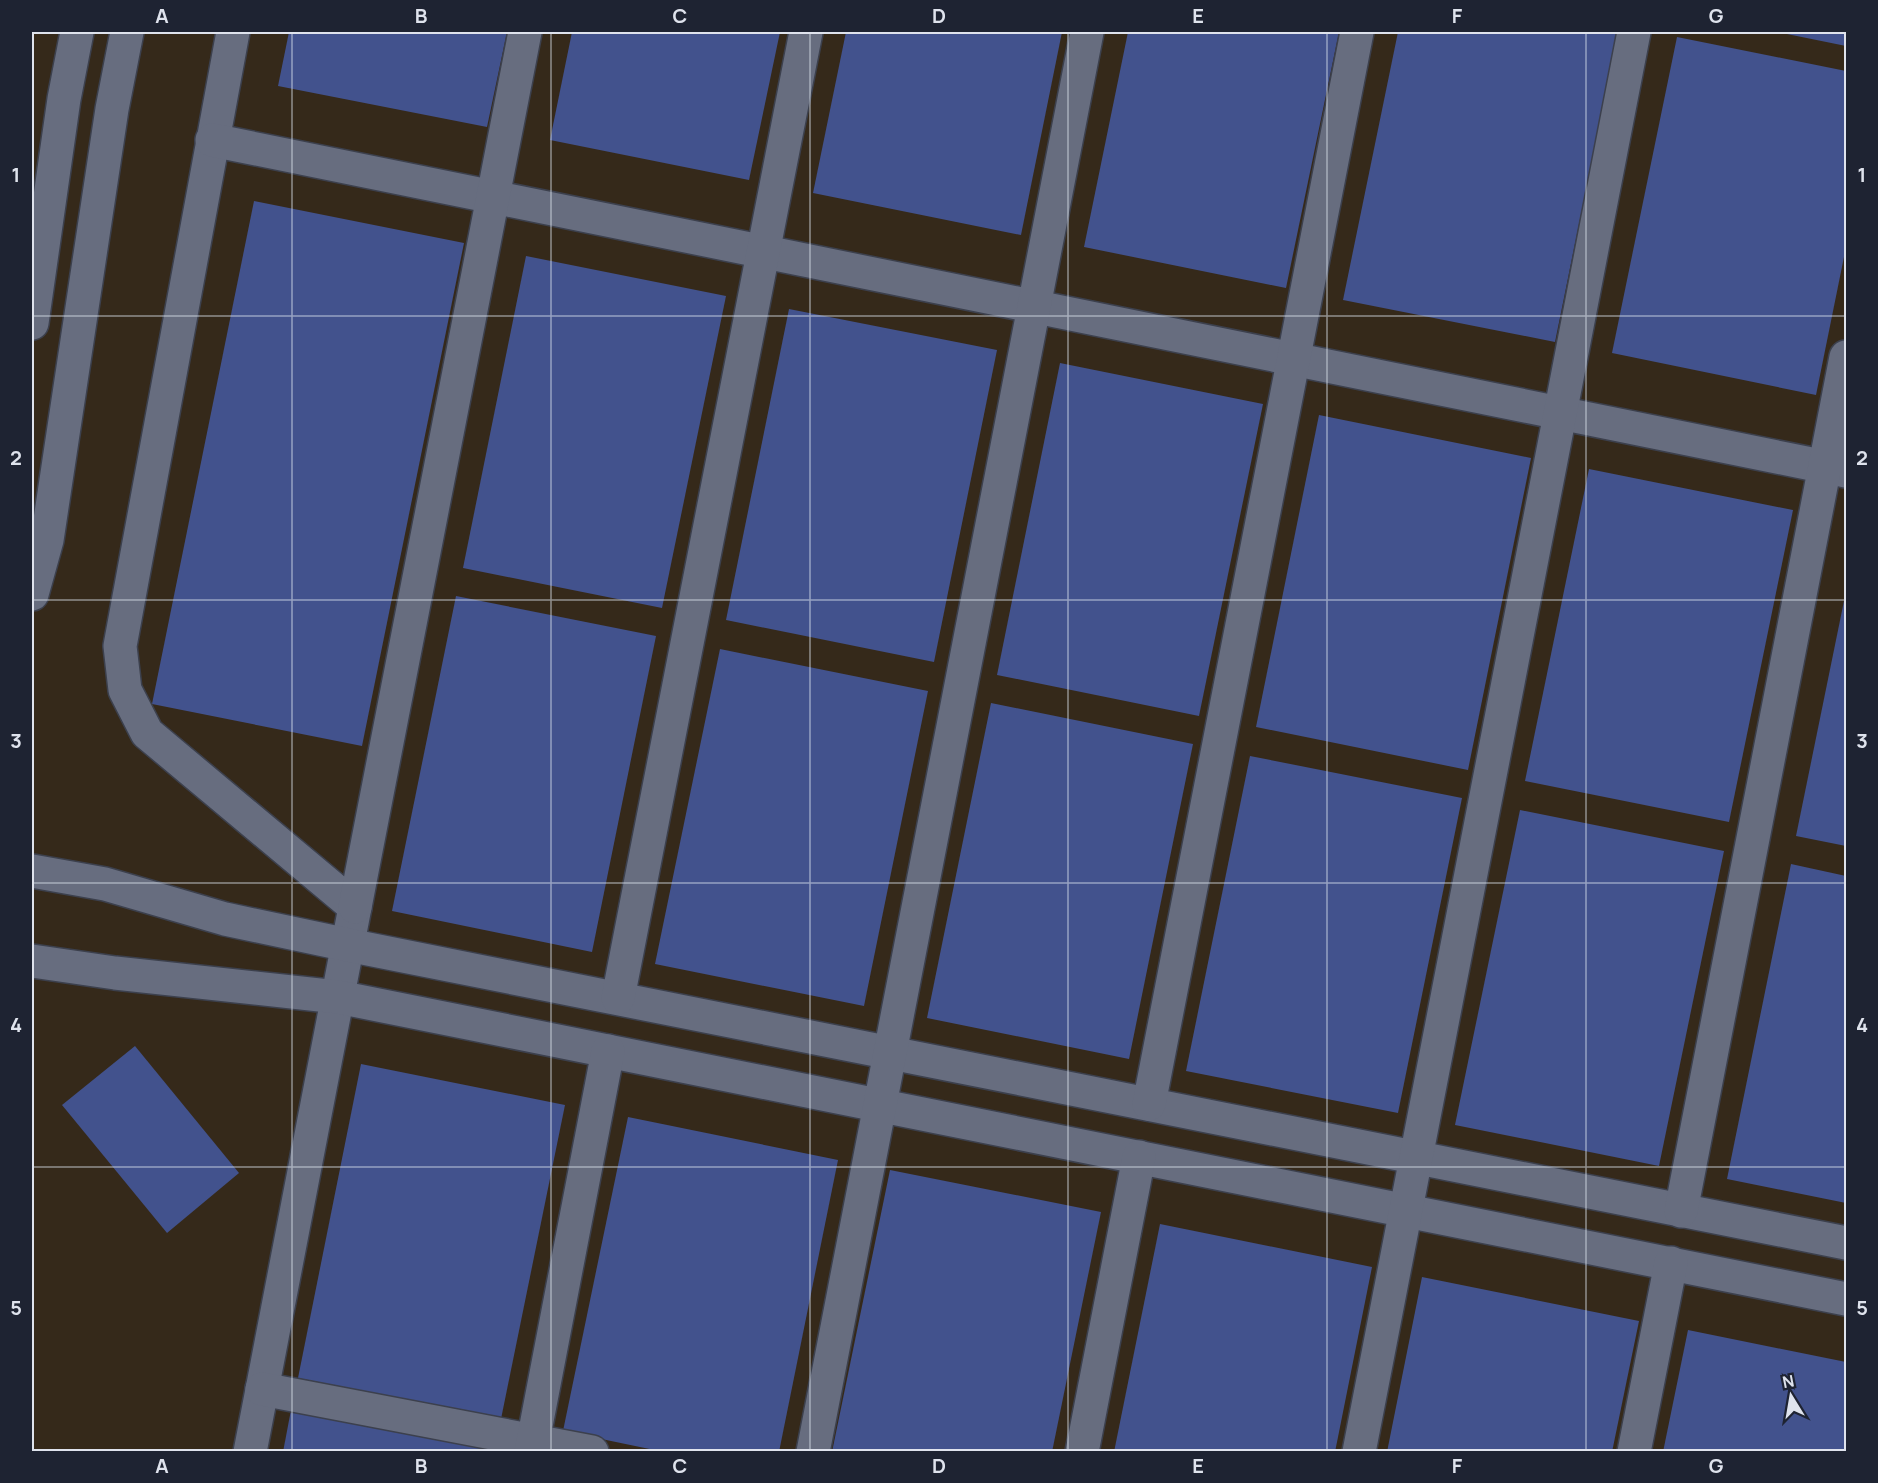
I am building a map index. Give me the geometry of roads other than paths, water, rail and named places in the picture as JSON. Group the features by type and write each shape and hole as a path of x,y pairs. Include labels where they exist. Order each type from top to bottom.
{"street":[{"path":"32,323 64,99 77,32"},
{"path":"32,594 47,540 112,109 127,32"},
{"path":"233,32 120,646 125,690 147,733 355,907"},
{"path":"250,1452 525,32"},
{"path":"618,998 806,32"},
{"path":"813,1452 1087,32"},
{"path":"1149,1104 1358,32"},
{"path":"1359,1452 1634,32"},
{"path":"212,140 1836,468"},
{"path":"1681,1211 1836,468 1846,357"},
{"path":"32,871 105,884 225,918 348,945 1846,1243"},
{"path":"32,961 116,973 338,998 1846,1299"},
{"path":"532,1446 608,1051"},
{"path":"1082,1452 1139,1157"},
{"path":"1634,1452 1671,1263"},
{"path":"262,1389 532,1446 592,1452"}]}
